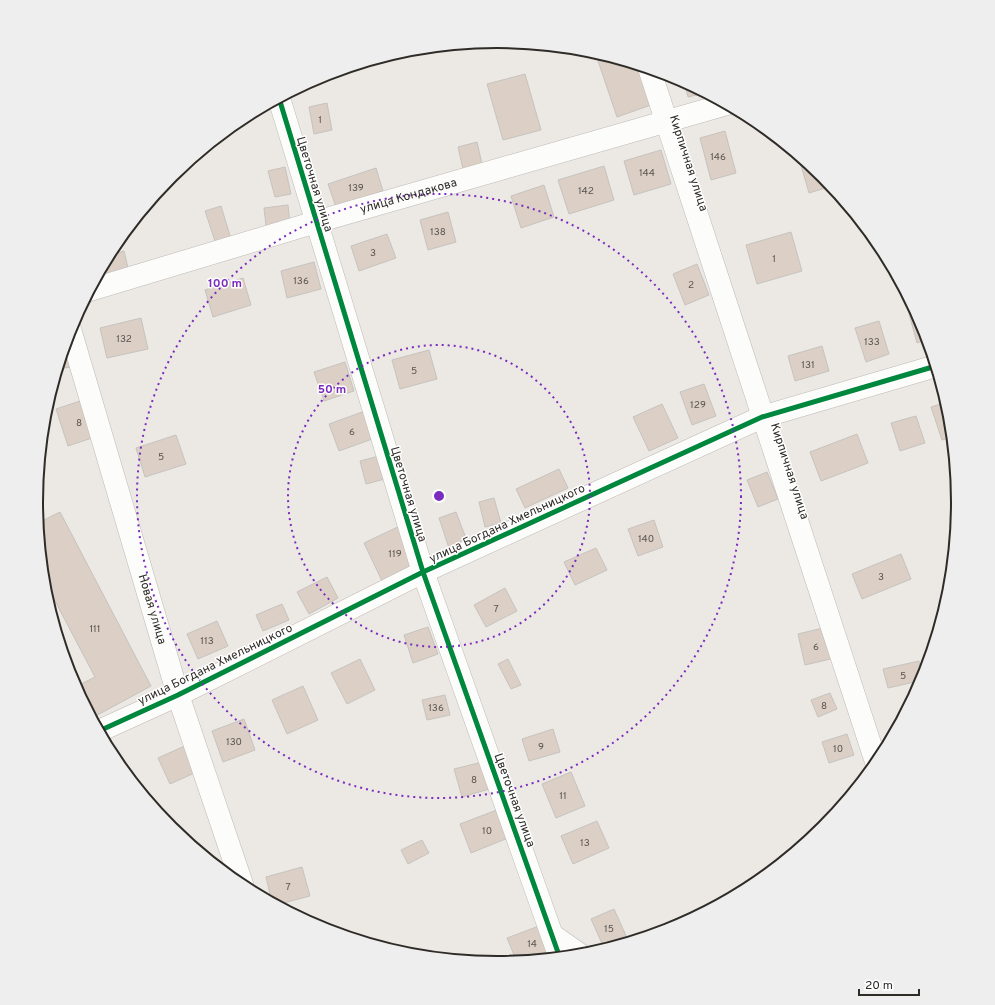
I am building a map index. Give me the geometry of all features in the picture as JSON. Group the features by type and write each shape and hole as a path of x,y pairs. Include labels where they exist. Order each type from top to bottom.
{"street":[{"name":"Кирпичная улица","path":"651,75 874,756"},
{"name":"Цветочная улица","path":"281,103 423,572 558,953"},
{"name":"улица Кондакова","path":"97,288 316,222 720,106"},
{"name":"Новая улица","path":"74,340 178,695 239,876"},
{"name":"улица Богдана Хмельницкого","path":"103,729 178,695 423,572 762,417 932,367"},
{"path":"552,935 574,950"}],"building":[{"path":"597,59 639,70 651,105 617,117"},
{"path":"525,74 541,130 503,140 487,84"},
{"path":"686,89 698,95 688,97"},
{"path":"327,103 332,130 314,134 309,107"},
{"path":"725,131 736,173 711,180 700,138"},
{"path":"477,142 482,164 463,169 458,147"},
{"path":"661,150 671,184 634,195 624,161"},
{"path":"801,164 825,188 809,193"},
{"path":"604,166 614,200 569,214 558,180"},
{"path":"285,167 291,194 275,197 268,171"},
{"path":"376,168 383,191 336,207 328,184"},
{"path":"544,185 554,217 521,228 511,196"},
{"path":"288,205 290,224 266,226 264,208"},
{"path":"221,206 231,239 216,244 205,211"},
{"path":"448,212 456,242 428,250 420,220"},
{"path":"791,232 802,271 757,284 746,245"},
{"path":"387,234 396,258 359,271 351,246"},
{"path":"124,251 129,272 101,280 104,275 118,252"},
{"path":"314,262 321,289 287,298 281,271"},
{"path":"697,264 709,295 685,305 673,274"},
{"path":"243,278 251,305 213,317 205,290"},
{"path":"908,310 922,341 917,343"},
{"path":"141,318 148,349 107,358 100,328"},
{"path":"879,321 889,354 866,362 855,328"},
{"path":"822,346 829,371 795,381 788,356"},
{"path":"70,349 77,366 63,368"},
{"path":"429,350 437,379 400,389 392,360"},
{"path":"345,362 354,391 324,401 314,372"},
{"path":"704,384 716,416 692,425 680,392"},
{"path":"89,398 101,435 68,446 56,409"},
{"path":"662,404 678,438 649,451 633,417"},
{"path":"941,404 947,439 942,440 931,407"},
{"path":"365,411 375,438 339,451 329,424"},
{"path":"916,416 925,443 900,451 891,423"},
{"path":"857,434 868,463 821,481 810,452"},
{"path":"176,435 186,464 145,477 136,448"},
{"path":"379,456 385,479 366,484 360,461"},
{"path":"559,469 568,488 525,508 516,489"},
{"path":"767,472 778,499 758,507 747,480"},
{"path":"494,498 501,523 485,527 479,502"},
{"path":"60,512 151,686 96,716 81,684 95,677 53,598 47,562 44,520"},
{"path":"456,512 467,541 449,548 439,518"},
{"path":"654,520 663,547 638,556 628,529"},
{"path":"406,523 425,564 383,583 364,543"},
{"path":"596,548 607,570 575,585 564,562"},
{"path":"901,554 911,579 862,599 852,574"},
{"path":"327,577 338,598 309,614 297,592"},
{"path":"505,588 517,611 486,627 474,605"},
{"path":"282,604 289,620 263,631 256,615"},
{"path":"217,621 228,646 198,659 187,634"},
{"path":"428,627 438,654 413,663 404,635"},
{"path":"827,627 835,658 805,665 798,634"},
{"path":"360,659 375,690 347,704 331,673"},
{"path":"508,659 521,685 511,689 498,664"},
{"path":"919,661 920,668 914,682 888,688 883,669"},
{"path":"303,686 318,720 287,734 272,700"},
{"path":"830,693 837,709 818,717 811,700"},
{"path":"445,695 450,715 427,720 422,700"},
{"path":"244,719 255,750 223,762 212,731"},
{"path":"553,729 560,752 529,761 522,739"},
{"path":"847,734 854,755 829,763 822,742"},
{"path":"189,744 201,770 170,784 158,758"},
{"path":"486,761 493,788 462,797 454,769"},
{"path":"571,772 585,806 556,818 542,784"},
{"path":"502,808 513,836 471,853 460,824"},
{"path":"597,821 609,848 573,864 561,836"},
{"path":"422,840 429,853 408,864 401,850"},
{"path":"302,867 310,896 283,903 270,896 266,877"},
{"path":"614,909 627,938 602,945 591,919"},
{"path":"547,923 557,948 540,955 515,956 507,938"}],"cycle path":[{"path":"281,103 423,572 558,953"},
{"path":"103,729 178,695 423,572 762,417 932,367"}]}
